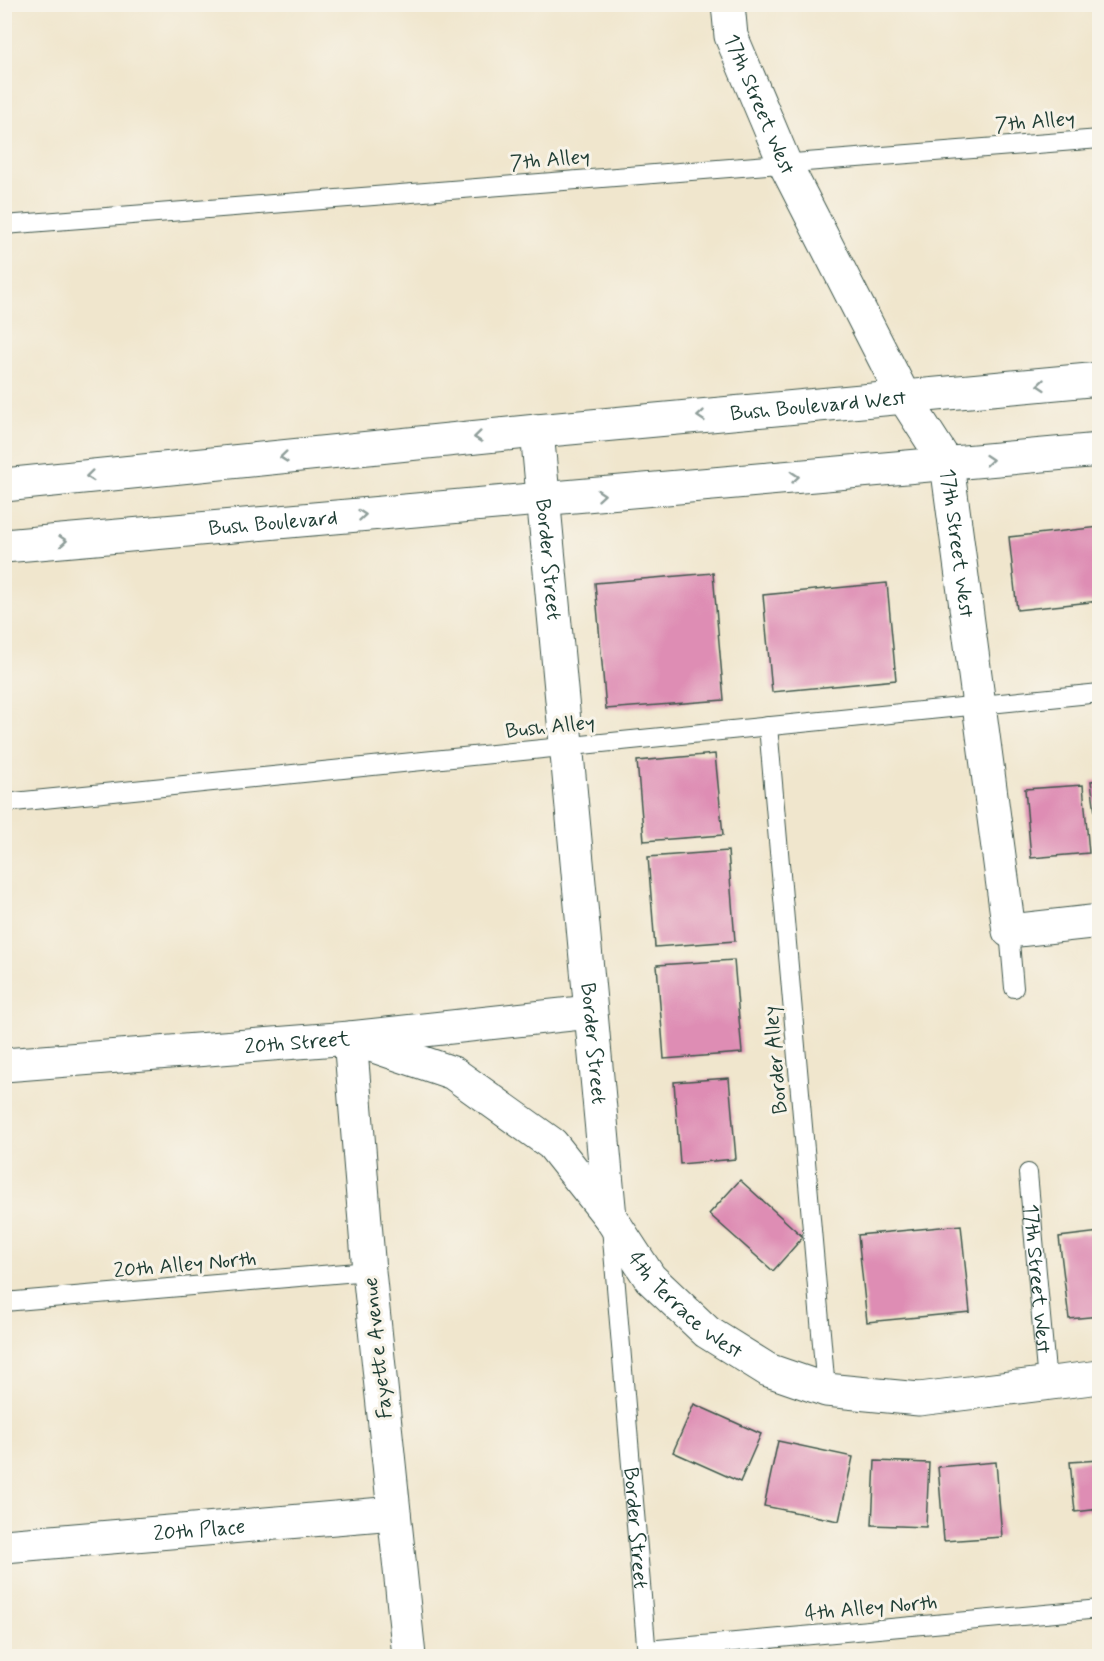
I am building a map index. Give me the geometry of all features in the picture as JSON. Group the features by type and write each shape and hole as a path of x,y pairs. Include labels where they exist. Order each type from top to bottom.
{"street":[{"name":"17th Street West","path":"728,4 731,36 785,164 904,397 947,464 1009,931"},
{"name":"Bush Boulevard West","path":"537,432 1100,379"},
{"path":"4,485 537,432"},
{"name":"Border Street","path":"537,432 610,1217"},
{"path":"543,500 1100,450"},
{"name":"Bush Boulevard","path":"4,546 543,500"},
{"path":"1009,931 1100,921"},
{"name":"20th Street","path":"4,1065 350,1038 590,1012"},
{"name":"4th Terrace West","path":"350,1038 453,1073 552,1144 610,1217 650,1278 706,1332 768,1370 826,1390 919,1398 1100,1377"},
{"name":"Fayette Avenue","path":"350,1038 369,1272 409,1656"},
{"name":"20th Place","path":"4,1546 394,1513"}],"lane":[{"name":"7th Alley","path":"4,225 1100,139"},
{"name":"Bush Alley","path":"4,803 1100,693"},
{"name":"Border Alley","path":"768,726 826,1390"},
{"name":"17th Street West","path":"1009,931 1014,988"},
{"name":"17th Street West","path":"1029,1173 1047,1383"},
{"name":"Border Street","path":"610,1217 647,1653"},
{"name":"20th Alley North","path":"4,1302 369,1272"},
{"name":"4th Alley North","path":"647,1653 1100,1609"}],"building":[{"path":"1100,527 1100,601 1017,610 1009,537"},
{"path":"713,573 724,700 606,709 595,583"},
{"path":"887,583 896,680 772,692 763,595"},
{"path":"715,754 723,835 644,841 637,761"},
{"path":"1100,780 1100,836 1098,836 1091,781"},
{"path":"1083,785 1089,853 1031,858 1025,789"},
{"path":"728,851 735,941 655,947 648,857"},
{"path":"734,960 742,1053 664,1059 657,965"},
{"path":"729,1078 736,1159 680,1164 674,1082"},
{"path":"740,1180 803,1237 773,1271 709,1214"},
{"path":"961,1225 970,1312 867,1322 858,1235"},
{"path":"1100,1232 1100,1316 1069,1319 1059,1237"},
{"path":"694,1404 761,1434 740,1482 673,1452"},
{"path":"778,1441 853,1457 839,1521 764,1506"},
{"path":"1100,1460 1100,1509 1075,1512 1070,1462"},
{"path":"875,1461 929,1463 926,1527 872,1525"},
{"path":"996,1462 1002,1537 944,1541 938,1467"}]}
